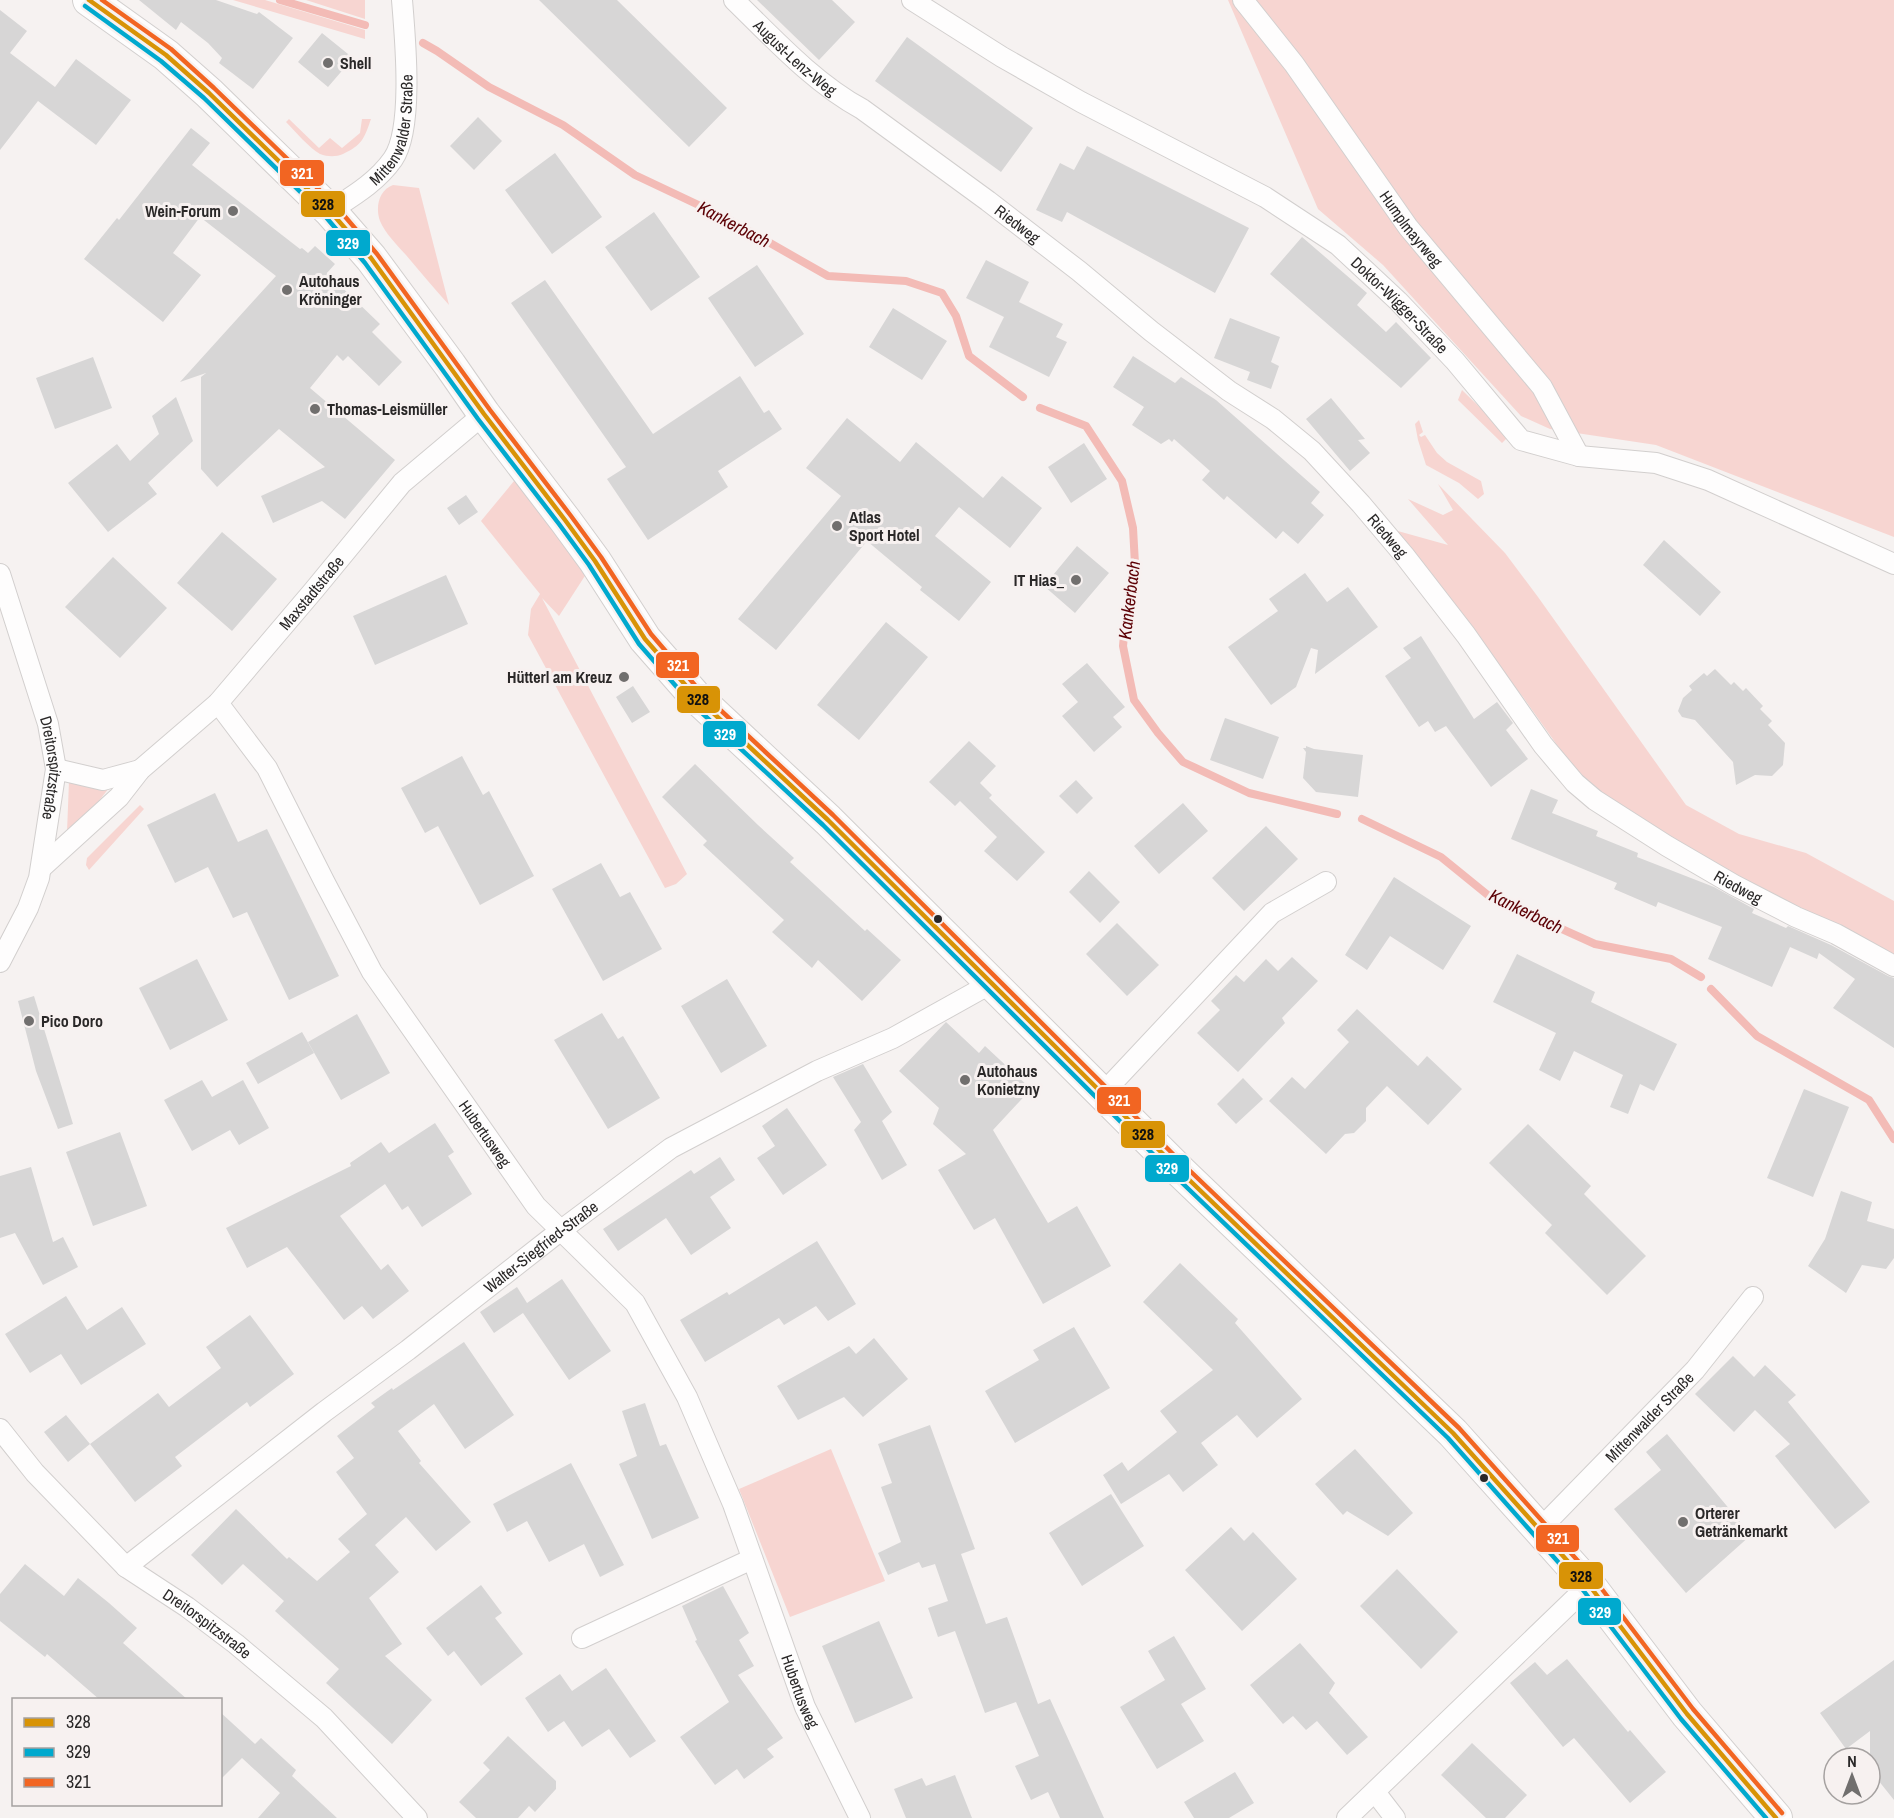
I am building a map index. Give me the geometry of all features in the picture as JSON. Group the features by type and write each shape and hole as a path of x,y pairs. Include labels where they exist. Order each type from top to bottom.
{"main road":[{"path":"89,0 165,55 209,93 330,212 370,258 595,561 645,639 694,696 828,820 1182,1173 1453,1433 1589,1585 1687,1714 1776,1818"}],"street":[{"name":"Mittenwalder Straße","path":"330,212 366,188 394,158 402,139 407,63 402,0"},
{"name":"August-Lenz-Weg","path":"734,0 782,47 843,99 862,109"},
{"name":"Doktor-Wigger-Straße","path":"912,0 1002,57 1081,102 1265,197 1338,245 1398,300 1455,361 1521,440 1579,456 1656,463 1708,480 1894,564"},
{"name":"Humplmayrweg","path":"1244,0 1294,64 1407,227 1542,387 1579,456"},
{"name":"Riedweg","path":"862,109 988,201 1079,271 1151,331 1229,391 1273,419 1312,451 1404,555 1466,635 1543,745 1575,783 1595,800 1734,885 1796,917 1836,934 1894,966"},
{"name":"Maxstadtstraße","path":"41,868 119,797 140,770 218,703 402,483 484,414"},
{"name":"Dreitorspitzstraße","path":"0,573 48,724 56,769 39,878 28,908 0,962"},
{"name":"Hubertusweg","path":"218,703 267,768 372,972 536,1206 635,1303 687,1397 733,1504 805,1707 860,1818"},
{"name":"Maxstadtstraße","path":"56,769 103,780 140,770"},
{"path":"1102,1093 1272,913 1326,882"},
{"name":"Walter-Siegfried-Straße","path":"126,1567 324,1412 671,1148 817,1071 893,1038 990,984"},
{"name":"Mittenwalder Straße","path":"1539,1530 1695,1370 1753,1297"},
{"name":"Dreitorspitzstraße","path":"0,1429 35,1473 126,1567 187,1607 324,1718 417,1818"},
{"path":"582,1638 752,1559"},
{"path":"1347,1818 1589,1585"},
{"path":"1375,1792 1395,1818"}],"shaded area":[{"path":"233,0 265,0 365,30 365,39"},
{"path":"306,0 365,0 365,19"},
{"path":"1228,0 1894,0 1894,537 1656,445 1550,429 1521,416 1383,265 1318,209"},
{"path":"289,119 319,148 330,138 342,148 360,133 362,119 371,119 364,136 354,148 338,156 326,156 311,148 286,122"},
{"path":"393,185 419,188 449,305 392,239 380,221 379,200 384,191"},
{"path":"1462,390 1509,436 1502,443 1458,400"},
{"path":"1419,420 1423,432 1419,435 1421,437 1425,435 1437,453 1447,462 1481,481 1484,494 1478,499 1459,483 1426,465 1415,424"},
{"path":"524,469 592,565 559,616 542,598 687,874 676,884 665,888 528,635 531,609 540,594 481,521"},
{"path":"1438,484 1505,553 1686,805 1739,834 1806,853 1894,901 1894,960 1677,844 1617,805 1577,773 1523,697 1387,528 1448,545 1408,499 1443,515 1453,510"},
{"path":"69,781 109,788 74,833 67,832"},
{"path":"140,805 144,809 89,870 86,865 87,858"},
{"path":"831,1449 885,1581 790,1617 739,1489"}],"building":[{"path":"139,0 216,0 257,14 259,12 293,38 253,89 219,63 222,58 208,43 181,22 176,30"},
{"path":"539,0 617,0 727,108 689,147"},
{"path":"757,0 832,0 855,22 819,60"},
{"path":"0,10 27,31 10,53 55,87 76,59 131,100 96,145 38,101 0,150"},
{"name":"Shell","path":"322,33 353,58 328,87 298,62"},
{"path":"907,37 1033,128 1001,172 875,81"},
{"path":"478,117 502,141 474,170 450,146"},
{"path":"191,128 210,143 192,165 300,249 308,253 315,246 335,264 327,273 380,324 372,332 402,362 379,386 348,356 343,361 337,355 310,388 395,460 345,519 322,501 273,523 261,496 325,467 279,429 217,487 201,469 201,377 206,373 180,382 276,276 200,217 173,253 201,275 163,322 84,259 117,218 119,220"},
{"path":"1087,146 1249,228 1215,293 1067,212 1062,222 1036,210 1060,163 1074,170"},
{"path":"555,153 602,217 552,254 505,190"},
{"path":"654,212 700,277 651,311 605,247"},
{"path":"1302,237 1367,293 1357,305 1386,332 1396,322 1431,358 1401,388 1270,274"},
{"path":"986,260 1029,282 1019,302 1063,324 1056,337 1067,342 1049,377 989,347 1004,317 966,298"},
{"path":"757,265 804,334 755,367 708,298"},
{"path":"545,280 653,434 740,376 764,413 769,410 782,429 718,471 728,487 648,540 607,479 626,467 511,303"},
{"path":"893,308 947,341 922,380 869,347"},
{"path":"1230,318 1280,337 1271,362 1279,366 1271,389 1247,380 1250,372 1214,358"},
{"path":"1133,356 1175,383 1181,377 1216,400 1320,492 1311,503 1324,515 1298,544 1283,531 1276,539 1227,496 1224,500 1202,480 1210,471 1174,439 1172,442 1169,439 1161,444 1132,425 1144,407 1113,387"},
{"path":"93,357 112,408 55,429 36,378"},
{"path":"176,397 193,441 148,483 157,494 108,532 68,483 117,444 130,461 159,434 152,416"},
{"path":"1331,398 1365,439 1358,440 1370,453 1350,471 1306,419"},
{"path":"847,418 900,462 916,442 983,498 1002,476 1042,508 1010,548 959,507 935,536 991,582 959,621 920,590 922,587 867,541 776,650 738,619 841,496 806,468"},
{"path":"1084,443 1107,479 1071,503 1048,467"},
{"path":"466,495 478,512 459,525 447,508"},
{"path":"222,532 277,579 232,631 177,583"},
{"path":"1664,540 1721,592 1700,616 1643,565"},
{"name":"IT Hias_","path":"1077,546 1109,573 1075,613 1044,586"},
{"path":"113,557 167,608 120,658 65,607"},
{"path":"1305,573 1327,602 1348,587 1378,627 1315,674 1318,650 1311,648 1296,687 1271,705 1228,647 1278,611 1269,599"},
{"path":"446,575 468,624 375,665 353,616"},
{"path":"886,622 928,657 859,740 817,705"},
{"path":"1421,636 1474,719 1497,702 1513,723 1506,730 1528,759 1491,787 1446,726 1435,732 1428,721 1419,727 1385,676 1411,658 1403,648"},
{"path":"1087,663 1125,707 1113,717 1122,727 1094,752 1062,716 1078,702 1062,684"},
{"path":"1715,669 1731,685 1734,682 1743,691 1746,688 1763,706 1760,709 1772,721 1768,725 1785,743 1783,765 1772,776 1755,775 1736,785 1733,762 1695,720 1682,717 1678,711 1683,698 1692,690 1689,686 1704,673 1707,676"},
{"path":"633,686 650,712 632,723 616,697"},
{"path":"1225,718 1279,737 1263,779 1210,760"},
{"path":"969,741 996,766 980,783 992,795 989,798 1045,852 1017,881 984,851 997,837 960,801 955,806 929,782"},
{"path":"1306,746 1363,755 1358,797 1316,792 1303,778 1306,752 1303,748"},
{"path":"462,756 483,795 489,791 534,876 480,905 438,826 425,833 401,788"},
{"path":"695,764 794,858 790,862 865,931 867,929 901,960 862,1001 818,960 812,968 772,932 784,920 703,845 707,841 662,797"},
{"path":"1076,780 1093,798 1077,814 1059,796"},
{"path":"1531,789 1558,800 1552,813 1598,831 1596,836 1638,853 1637,857 1714,887 1754,909 1752,913 1831,945 1894,978 1894,1048 1833,1008 1855,979 1819,953 1817,959 1790,947 1772,987 1708,959 1722,927 1658,902 1656,907 1614,889 1617,883 1511,839"},
{"path":"215,793 238,842 267,829 339,976 289,1000 247,912 233,918 208,867 175,883 147,825"},
{"path":"1183,803 1208,831 1159,874 1134,846"},
{"path":"1266,826 1298,859 1244,911 1212,878"},
{"path":"601,863 620,897 630,892 662,949 603,981 552,889"},
{"path":"1089,871 1120,902 1100,923 1069,892"},
{"path":"1394,877 1471,926 1443,970 1390,936 1367,970 1345,955"},
{"path":"1117,923 1159,965 1127,996 1086,954"},
{"path":"1517,954 1595,992 1591,1002 1677,1044 1654,1091 1640,1084 1628,1114 1610,1107 1623,1075 1574,1051 1560,1081 1539,1070 1556,1033 1493,1002"},
{"path":"1292,957 1318,981 1282,1018 1285,1023 1238,1072 1197,1033 1220,1010 1211,1001 1236,975 1244,982 1266,959 1278,971"},
{"path":"197,959 228,1020 170,1050 139,988"},
{"path":"727,979 767,1046 721,1073 681,1006"},
{"path":"34,996 73,1124 58,1129 36,1071 18,1001"},
{"path":"1357,1009 1418,1066 1427,1056 1462,1089 1428,1125 1387,1086 1366,1108 1366,1121 1354,1133 1345,1134 1326,1154 1269,1101 1292,1077 1305,1089 1349,1042 1337,1030"},
{"path":"602,1013 618,1039 623,1036 660,1098 608,1129 554,1040"},
{"path":"357,1014 390,1073 341,1100 308,1042"},
{"path":"946,1022 979,1053 985,1046 1031,1089 993,1130 1048,1223 1077,1206 1111,1266 1043,1304 995,1218 974,1230 938,1170 966,1154 933,1124 939,1108 899,1071"},
{"path":"302,1032 314,1053 258,1084 246,1063"},
{"path":"863,1064 892,1112 882,1121 907,1165 882,1180 854,1130 861,1122 833,1077"},
{"path":"1243,1078 1263,1099 1236,1124 1217,1104"},
{"path":"202,1080 212,1097 243,1080 269,1128 239,1145 230,1130 192,1151 164,1100"},
{"path":"1804,1089 1849,1107 1813,1197 1767,1178"},
{"path":"787,1108 827,1165 783,1195 757,1158 775,1146 762,1126"},
{"path":"435,1123 454,1152 448,1156 472,1194 422,1227 408,1206 402,1210 385,1184 340,1216 381,1270 388,1264 409,1291 373,1319 362,1306 344,1320 287,1247 247,1268 226,1228 351,1166 350,1163 381,1142 389,1153"},
{"path":"1528,1124 1591,1186 1584,1194 1646,1256 1607,1295 1545,1233 1552,1225 1489,1163"},
{"path":"120,1132 147,1206 93,1226 66,1152"},
{"path":"720,1157 735,1180 710,1197 731,1228 691,1255 666,1218 618,1251 603,1229 691,1170 694,1174"},
{"path":"31,1167 53,1242 63,1237 78,1267 43,1285 15,1233 0,1238 0,1176"},
{"path":"1841,1191 1872,1202 1867,1221 1894,1229 1894,1258 1886,1269 1862,1265 1846,1293 1808,1266 1825,1239"},
{"path":"817,1241 856,1304 828,1321 816,1306 784,1325 779,1318 705,1362 680,1320 727,1292 729,1295"},
{"path":"1180,1263 1238,1319 1235,1323 1302,1399 1257,1438 1237,1415 1201,1443 1218,1465 1183,1492 1169,1474 1121,1504 1103,1475 1122,1462 1128,1471 1177,1432 1160,1411 1213,1370 1143,1302"},
{"path":"562,1279 611,1351 569,1380 523,1313 494,1333 480,1312 517,1287 527,1303"},
{"path":"66,1296 87,1330 122,1307 146,1344 81,1385 61,1354 30,1373 5,1334"},
{"path":"250,1315 294,1374 250,1407 247,1402 175,1457 182,1466 135,1502 90,1444 158,1393 169,1407 221,1368 206,1347"},
{"path":"1074,1327 1110,1388 1015,1443 985,1391 1039,1360 1033,1350"},
{"path":"874,1338 908,1379 863,1417 844,1397 798,1420 777,1386 849,1346 856,1354"},
{"path":"464,1342 514,1415 465,1449 434,1404 398,1431 421,1461 419,1463 471,1522 436,1551 406,1517 375,1545 399,1572 369,1598 402,1644 385,1656 432,1700 392,1744 326,1683 339,1669 275,1611 284,1601 243,1564 222,1585 191,1555 236,1509 287,1559 289,1557 317,1581 350,1552 338,1539 367,1514 336,1472 354,1458 337,1436 375,1407 371,1403"},
{"path":"1733,1356 1754,1377 1765,1365 1796,1395 1788,1402 1870,1502 1835,1529 1775,1456 1790,1444 1755,1410 1734,1432 1695,1394"},
{"path":"645,1403 660,1446 666,1444 699,1518 652,1539 619,1464 637,1456 622,1411"},
{"path":"66,1415 90,1444 68,1462 44,1432"},
{"path":"930,1425 975,1549 961,1554 986,1624 1007,1617 1038,1704 1050,1699 1104,1818 1060,1818 1048,1792 1031,1800 1015,1766 1039,1756 1016,1702 985,1713 955,1631 938,1637 928,1608 948,1601 935,1564 922,1568 919,1562 888,1575 878,1553 901,1542 881,1487 892,1483 878,1444"},
{"name":"Orterer Getränkemarkt","path":"1667,1434 1751,1535 1686,1593 1614,1509 1661,1470 1646,1452"},
{"path":"1355,1449 1413,1513 1388,1536 1347,1511 1343,1515 1315,1484"},
{"path":"571,1463 624,1565 600,1577 584,1544 549,1562 527,1521 507,1532 493,1504"},
{"path":"1111,1494 1144,1546 1082,1586 1049,1533"},
{"path":"1231,1527 1244,1541 1253,1532 1297,1579 1242,1631 1185,1570"},
{"path":"25,1564 64,1596 78,1578 137,1628 123,1643 186,1698 98,1698 47,1654 45,1657 0,1621 0,1594"},
{"path":"1397,1569 1458,1632 1421,1669 1360,1606"},
{"path":"481,1585 502,1613 495,1618 523,1654 481,1686 454,1651 448,1656 426,1628"},
{"path":"723,1586 749,1633 739,1640 754,1666 738,1675 783,1738 767,1749 774,1757 744,1779 737,1769 715,1785 680,1737 729,1702 695,1641 697,1640 682,1606"},
{"path":"879,1621 913,1698 855,1723 822,1646"},
{"path":"1174,1636 1206,1689 1181,1704 1204,1741 1157,1769 1120,1707 1165,1680 1148,1651"},
{"path":"1300,1643 1335,1683 1329,1693 1368,1737 1347,1755 1317,1721 1306,1730 1293,1716 1283,1724 1250,1685"},
{"path":"1567,1659 1628,1732 1630,1730 1666,1772 1630,1803 1574,1738 1563,1747 1510,1683 1535,1662 1547,1675"},
{"path":"1894,1660 1894,1800 1882,1785 1882,1746 1870,1746 1870,1731 1850,1746 1844,1746 1820,1713"},
{"path":"606,1668 656,1741 630,1758 609,1729 582,1747 564,1721 548,1732 525,1698 560,1674 572,1691"},
{"path":"222,1714 255,1744 261,1738 296,1770 292,1776 337,1818 258,1818 280,1793 242,1758 222,1778"},
{"path":"508,1736 556,1781 556,1789 535,1812 529,1806 518,1818 476,1818 459,1802 490,1770 483,1763"},
{"path":"1472,1743 1527,1795 1505,1818 1486,1818 1441,1775"},
{"path":"1235,1772 1254,1803 1229,1818 1194,1818 1184,1802"},
{"path":"955,1775 972,1818 906,1818 894,1789 922,1778 926,1786"}],"waterway":[{"name":"Kankerbach","path":"280,0 365,25"},
{"name":"Kankerbach","path":"423,43 489,87 563,125 635,175 726,218 828,276 906,281 942,293 956,316 969,356 1023,397"},
{"name":"Kankerbach","path":"1040,408 1086,426 1122,481 1133,528 1135,564 1123,646 1134,700 1158,733 1183,762 1249,793 1337,814"},
{"name":"Kankerbach","path":"1362,819 1441,857 1489,896 1595,944 1671,959 1701,977"},
{"name":"Kankerbach","path":"1711,989 1757,1036 1869,1100 1894,1139"}],"transit line":[{"name":"328","path":"89,0 166,55 209,93 330,211 371,258 484,414 565,520 595,561 645,639 695,696 828,820 1182,1173 1453,1433 1589,1585 1687,1714 1776,1818"},
{"name":"321","path":"102,0 171,49 336,206 377,254 490,410 571,516 601,557 651,634 700,691 833,815 1187,1168 1459,1428 1595,1580 1693,1709 1782,1813"},
{"name":"329","path":"85,6 161,61 204,98 325,216 365,263 478,419 559,524 589,565 639,644 689,701 823,825 1177,1178 1448,1438 1583,1590 1681,1719 1766,1818"}],"place":[{"name":"Shell","path":"328,63"},
{"name":"Wein-Forum","path":"233,211"},
{"name":"Autohaus Kröninger","path":"287,290"},
{"name":"Thomas-Leismüller","path":"315,409"},
{"name":"Atlas Sport Hotel","path":"837,526"},
{"name":"IT Hias_","path":"1076,580"},
{"name":"Hütterl am Kreuz","path":"624,677"},
{"name":"Pico Doro","path":"29,1021"},
{"name":"Autohaus Konietzny","path":"965,1080"},
{"name":"Orterer Getränkemarkt","path":"1683,1522"}]}
